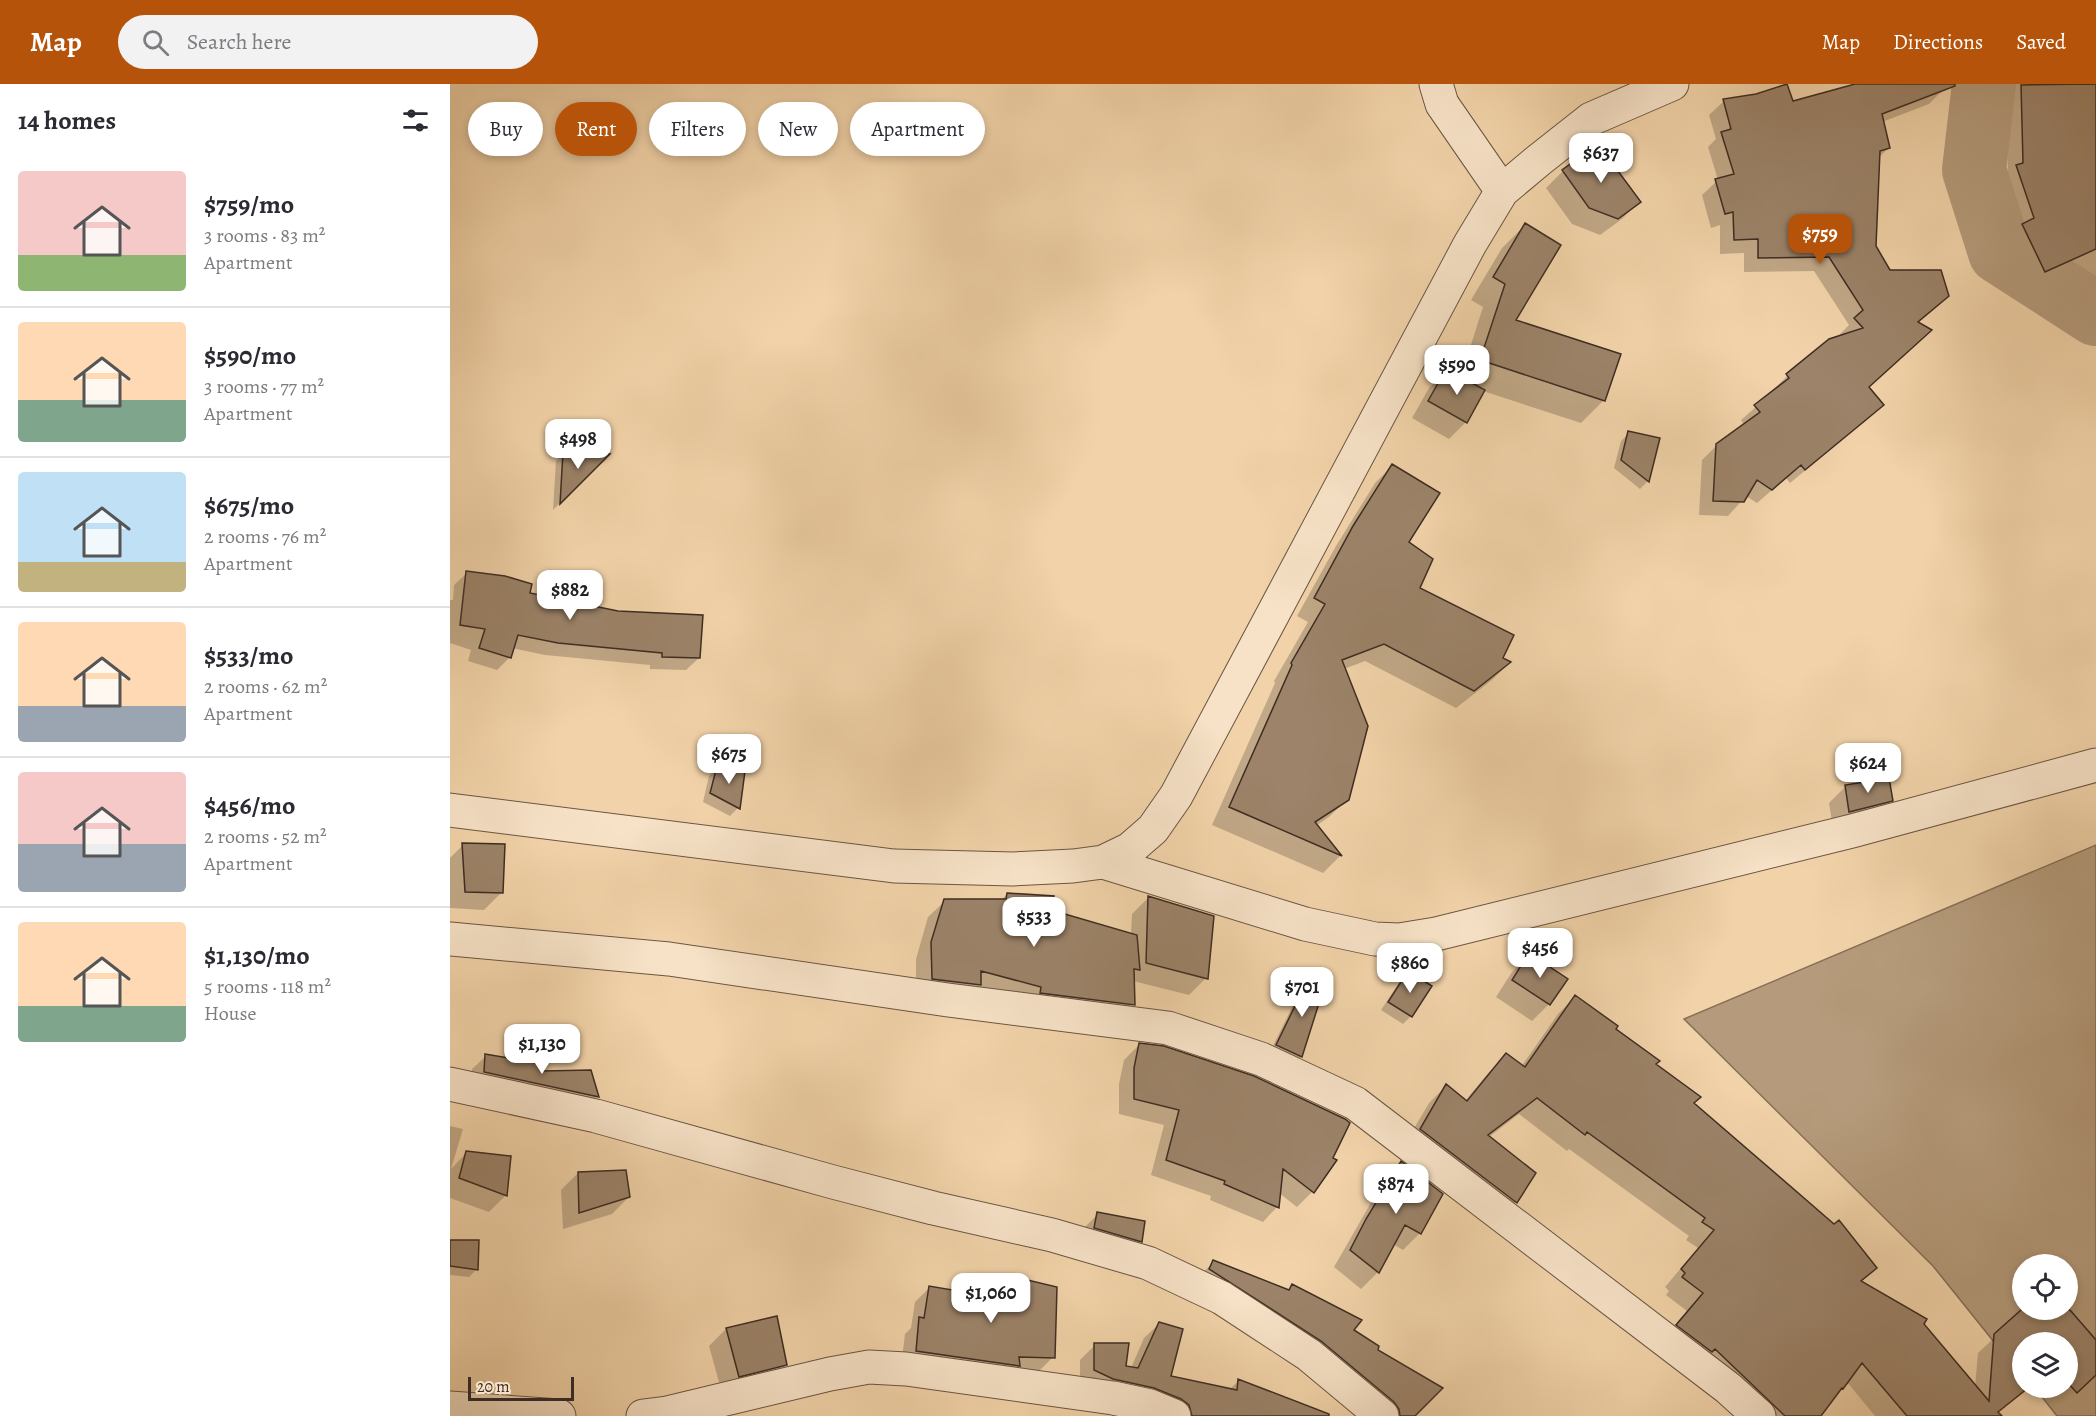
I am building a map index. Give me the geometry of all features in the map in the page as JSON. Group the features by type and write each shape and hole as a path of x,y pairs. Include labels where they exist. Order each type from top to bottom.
{"street":[{"path":"1436,84 1442,104 1502,191"},
{"path":"450,810 894,866 1013,869 1073,866 1103,862 1130,849 1153,829 1176,796 1470,244 1502,191 1591,119 1672,84"},
{"path":"1103,862 1305,924 1375,939 1399,940 1436,934 1829,837 2096,765"},
{"path":"450,939 669,959 948,1000 1168,1028 1261,1059 1355,1103 1728,1388 1759,1416"},
{"path":"450,1084 596,1116 833,1182 1052,1235 1149,1263 1222,1298 1309,1354 1382,1416"},
{"path":"643,1416 667,1413 830,1374 869,1367 906,1369 1113,1398 1150,1406 1174,1416"},
{"path":"450,1408 559,1416"}],"shaded area":[{"path":"2096,845 2096,1416 2057,1416 2043,1398 2078,1398 2078,1332 2012,1332 2012,1342 1994,1342 1933,1266 1684,1019"}],"building":[{"path":"1787,84 1793,101 1855,84 1955,84 1955,86 1882,114 1890,148 1880,151 1876,246 1890,270 1941,270 1949,296 1918,322 1932,330 1869,387 1884,405 1805,470 1801,465 1772,490 1757,480 1744,502 1713,501 1716,444 1760,412 1754,405 1789,378 1786,374 1829,339 1863,328 1854,318 1863,310 1829,257 1758,258 1758,239 1734,240 1733,212 1725,214 1715,179 1734,174 1721,132 1731,129 1723,99 1756,94"},
{"path":"2096,84 2096,249 2045,272 2022,224 2034,218 2016,165 2023,163 2021,85"},
{"path":"1598,144 1641,202 1618,219 1589,208 1562,170"},
{"path":"1525,223 1561,245 1516,320 1621,354 1605,401 1480,360 1505,284 1493,277"},
{"path":"1446,369 1485,390 1467,423 1428,401"},
{"path":"1628,431 1660,438 1649,482 1621,460"},
{"path":"563,452 610,454 560,504"},
{"path":"1392,464 1440,493 1409,542 1433,559 1420,588 1514,635 1503,658 1511,662 1474,691 1384,644 1342,660 1368,726 1349,800 1315,822 1342,856 1229,807 1291,663 1325,604 1314,598 1353,526"},
{"path":"466,571 505,576 532,584 530,593 618,611 703,615 700,658 662,657 662,653 558,643 518,635 511,658 479,648 485,629 460,625"},
{"path":"717,766 745,771 740,809 710,793"},
{"path":"1889,778 1893,801 1849,812 1845,785"},
{"path":"462,843 505,844 503,893 465,892"},
{"path":"1007,893 1054,896 1051,910 1137,935 1140,970 1134,969 1135,1005 1040,993 1041,987 981,971 981,985 932,979 931,942 944,899 1006,899"},
{"path":"1148,896 1214,916 1208,979 1146,963"},
{"path":"1529,953 1568,979 1550,1005 1512,980"},
{"path":"1408,971 1432,986 1412,1017 1388,1002"},
{"path":"1310,975 1326,981 1302,1057 1276,1045"},
{"path":"1575,995 1618,1026 1616,1029 1660,1061 1656,1064 1701,1097 1694,1103 1834,1224 1839,1220 1877,1268 1861,1281 1927,1319 1924,1324 1989,1401 1994,1334 2012,1318 2012,1320 2078,1319 2096,1340 2096,1375 2078,1392 2078,1332 2012,1332 2012,1398 2016,1398 1998,1412 2002,1416 1907,1416 1862,1363 1821,1416 1785,1416 1715,1349 1712,1352 1676,1325 1703,1293 1682,1277 1685,1273 1681,1269 1714,1230 1702,1222 1705,1218 1587,1132 1585,1135 1537,1098 1488,1135 1536,1173 1517,1203 1420,1129 1446,1084 1467,1101 1506,1053 1525,1067"},
{"path":"1139,1043 1164,1046 1254,1076 1350,1123 1333,1158 1337,1160 1314,1193 1283,1169 1279,1208 1224,1184 1225,1181 1166,1160 1179,1110 1134,1099 1134,1068"},
{"path":"485,1054 543,1064 542,1071 591,1070 599,1097 484,1072"},
{"path":"466,1151 511,1156 507,1196 459,1178"},
{"path":"1401,1161 1443,1194 1421,1234 1405,1225 1379,1273 1350,1250"},
{"path":"626,1170 630,1197 579,1213 578,1172"},
{"path":"1097,1212 1145,1221 1142,1242 1094,1228"},
{"path":"450,1240 479,1240 478,1270 450,1266"},
{"path":"1213,1260 1289,1290 1292,1284 1362,1320 1354,1330 1379,1346 1378,1350 1443,1388 1415,1416 1400,1416 1399,1409 1394,1402 1321,1341 1209,1269"},
{"path":"1011,1276 1057,1287 1055,1358 1019,1357 1020,1366 916,1351 919,1317 924,1318 929,1286 1006,1299"},
{"path":"777,1316 787,1365 739,1377 726,1328"},
{"path":"1159,1322 1183,1329 1171,1376 1237,1390 1238,1379 1329,1414 1329,1416 1192,1416 1189,1405 1181,1399 1154,1388 1113,1379 1094,1370 1094,1343 1129,1343 1126,1366 1138,1368"}],"waterway":[{"path":"1984,84 1974,170 2000,252 2096,314"}]}
